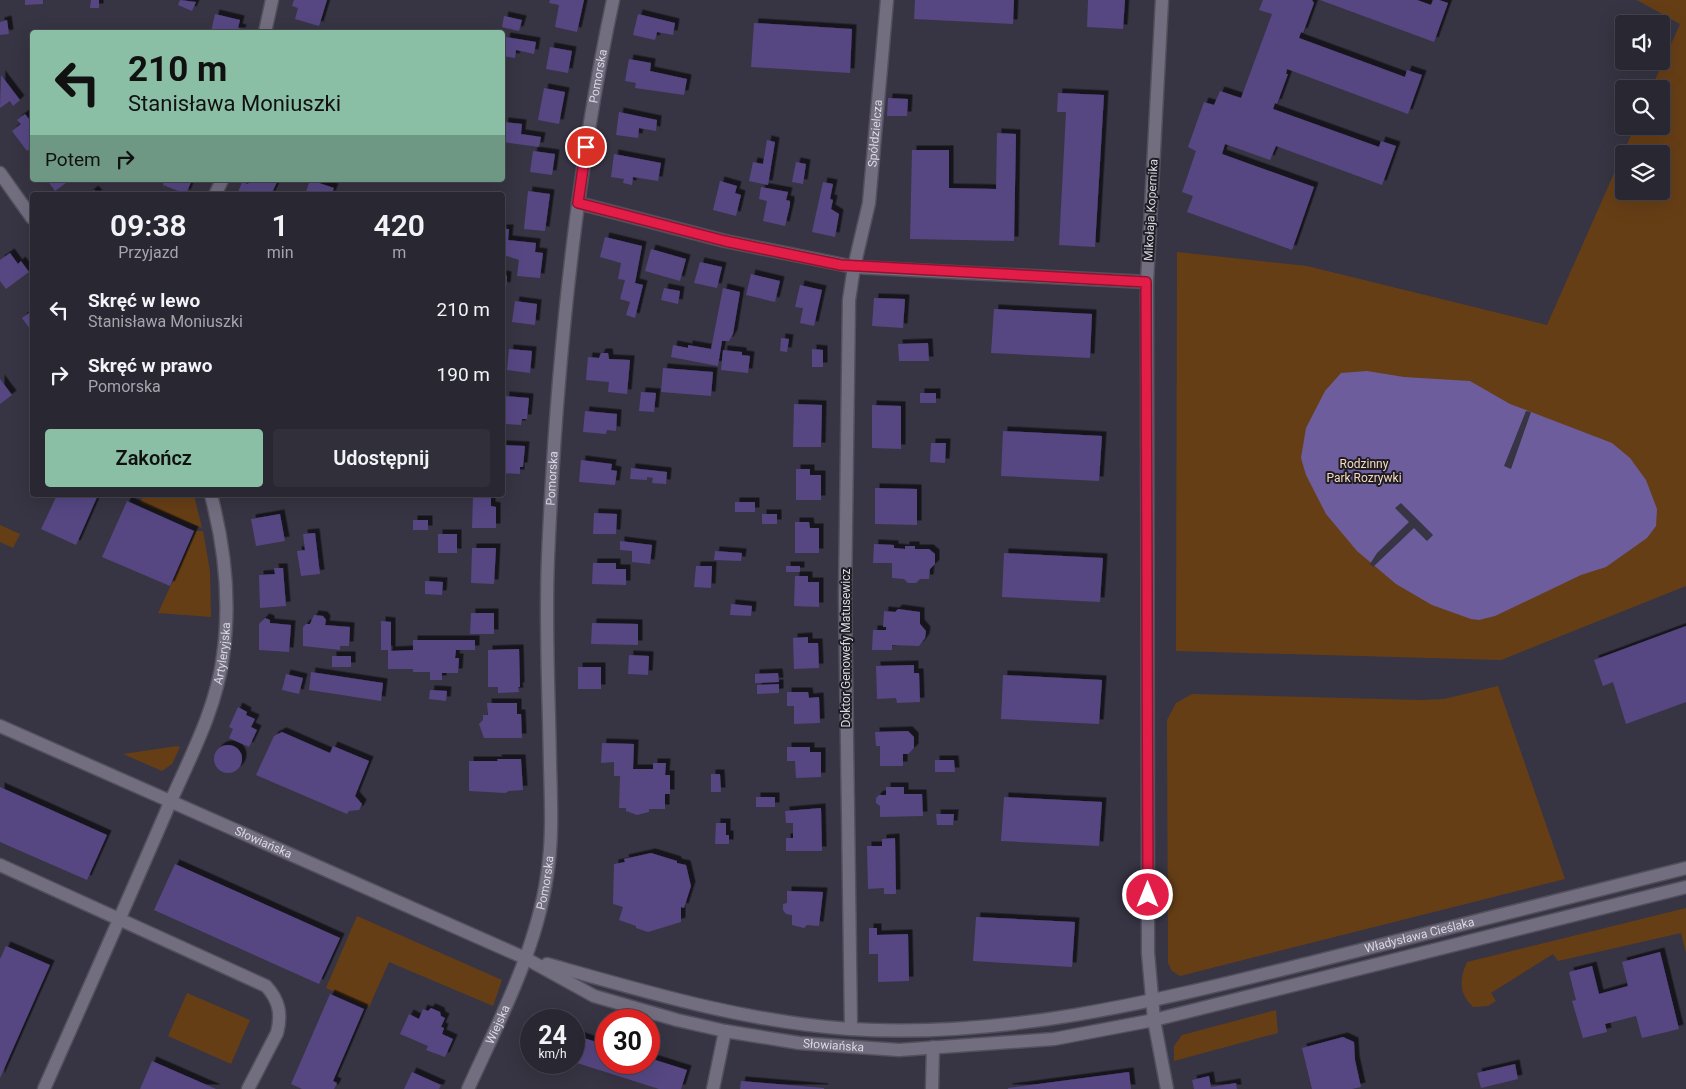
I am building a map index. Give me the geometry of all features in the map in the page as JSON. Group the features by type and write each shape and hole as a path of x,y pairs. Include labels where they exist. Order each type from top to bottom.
{"street":[{"path":"265,30 272,0"},
{"name":"Pomorska","path":"525,958 544,895 551,841 548,563 553,456 578,203 594,98 613,0"},
{"name":"Spółdzielcza","path":"854,267 870,203 888,0"},
{"name":"Mikołaja Kopernika","path":"1162,0 1146,282 1148,953 1154,1020 1167,1089"},
{"path":"0,173 30,215"},
{"path":"578,203 725,241 854,267 1146,282"},
{"name":"Doktor Genowefy Matusewicz","path":"850,1029 845,597 849,300 854,267"},
{"name":"Artyleryjska","path":"44,1089 210,709 223,657 226,627 226,578 221,537 211,497"},
{"name":"Słowiańska","path":"0,726 525,958 594,996 677,1020 724,1031 800,1043 899,1050 1054,1039 1154,1020"},
{"path":"0,865 266,986 273,994 281,1016 277,1033 248,1089"},
{"name":"Władysława Cieślaka","path":"1152,1001 1686,868"},
{"name":"Władysława Cieślaka","path":"1154,1020 1686,887"},
{"name":"Słowiańska","path":"525,958 722,1011 802,1024 850,1029 938,1029 1050,1021 1152,1001"},
{"name":"Wiejska","path":"468,1089 507,1004 525,958"},
{"path":"713,1089 724,1031"},
{"path":"932,1089 934,1048"}],"green space":[{"name":"Rodzinny Park Rozrywki","path":"1637,0 1686,0 1686,586 1501,660 1176,651 1177,252 1307,266 1547,325 1615,171 1615,200 1670,200 1670,145 1627,145 1631,135 1670,135 1670,80 1655,80 1659,70 1670,70 1670,46 1680,24 1670,18 1670,15 1664,15"},
{"path":"142,497 194,497 202,528 140,503"},
{"path":"0,525 20,534 13,548 0,542"},
{"path":"196,531 203,531 210,571 211,617 158,613"},
{"path":"1498,686 1565,879 1180,976 1172,971 1168,963 1167,720 1176,703 1192,694 1444,699"},
{"path":"180,747 172,764 162,771 123,754"},
{"path":"1686,908 1686,953 1681,933 1558,961 1553,954 1491,993 1496,1001 1488,1006 1473,1007 1463,992 1462,980 1467,962"},
{"path":"357,916 502,980 493,1006 389,962 369,1007 326,988"},
{"path":"187,993 250,1020 231,1064 168,1036"},
{"path":"1276,1010 1278,1033 1174,1061 1174,1046 1182,1035"}],"shaded area":[{"path":"1367,371 1404,377 1470,381 1510,404 1612,443 1630,458 1646,480 1657,509 1656,526 1647,538 1606,567 1581,575 1495,616 1479,620 1471,619 1432,605 1396,584 1357,551 1326,514 1306,475 1301,458 1306,428 1325,391 1341,373"}],"pier":[{"path":"1526,411 1531,412 1511,469 1504,466"},
{"path":"1401,503 1433,535 1427,541 1414,528 1373,567 1370,564 1377,553 1409,522 1395,508"}],"building":[{"path":"25,0 43,0 43,4 25,5"},
{"path":"91,0 99,0 99,8 90,8"},
{"path":"180,0 196,2 192,11 178,5"},
{"path":"294,0 327,0 319,26 295,19 298,8 292,6"},
{"path":"550,0 584,0 577,32 555,27 559,5 549,3"},
{"path":"915,0 1014,0 1013,24 914,19"},
{"path":"1088,0 1125,0 1123,29 1087,27"},
{"path":"1263,0 1312,0 1314,3 1303,33 1301,32 1299,38 1405,77 1407,70 1422,75 1408,114 1287,69 1286,74 1288,74 1277,104 1275,103 1273,109 1379,147 1381,141 1396,146 1382,185 1276,146 1270,160 1225,144 1222,154 1314,187 1292,250 1187,212 1193,196 1182,192 1196,151 1188,147 1204,102 1214,105 1220,91 1241,98 1272,14 1259,10"},
{"path":"1320,0 1417,0 1431,5 1433,0 1439,0 1448,3 1434,42"},
{"path":"215,14 240,20 238,28 242,29 242,30 211,30"},
{"path":"638,14 675,23 673,35 657,32 655,40 633,35"},
{"path":"504,16 522,20 519,31 502,27"},
{"path":"7,20 9,34 0,35 0,22"},
{"path":"754,23 852,29 850,73 751,67"},
{"path":"506,37 536,42 534,54 516,50 515,58 505,56"},
{"path":"550,47 572,51 568,73 546,69"},
{"path":"629,59 651,63 650,71 687,79 684,95 635,88 636,83 625,81"},
{"path":"1,75 20,100 13,106 10,101 0,108"},
{"path":"544,88 565,92 559,124 538,120"},
{"path":"1058,93 1104,95 1095,247 1059,245 1066,112 1057,112"},
{"path":"888,98 908,99 907,116 887,116"},
{"path":"619,112 657,120 656,131 639,128 638,138 616,135"},
{"path":"25,114 30,118 30,149 27,151 12,131 21,124 17,120"},
{"path":"505,122 522,124 521,134 541,137 539,147 505,142"},
{"path":"997,133 1016,134 1014,241 910,239 912,150 949,150 949,188 996,189"},
{"path":"767,140 775,142 768,185 749,181 753,162 763,164"},
{"path":"533,151 555,154 552,175 530,172"},
{"path":"614,154 661,163 658,181 633,177 632,185 623,183 624,179 611,177"},
{"path":"796,162 806,164 803,184 792,182"},
{"path":"720,181 737,186 735,193 741,195 736,216 713,210"},
{"path":"48,182 67,182 55,191"},
{"path":"164,182 191,182 187,192 181,192 163,185"},
{"path":"242,182 248,184 249,182 277,182 272,192 238,192"},
{"path":"309,182 316,182 334,188 332,192 306,192"},
{"path":"823,182 833,184 830,199 833,200 831,209 839,214 835,237 812,232"},
{"path":"761,187 788,192 786,200 790,201 790,205 785,226 763,221 767,201 759,199"},
{"path":"528,191 550,194 545,231 524,229"},
{"path":"505,229 509,229 508,240 536,243 535,252 543,253 540,278 517,276 519,260 505,255"},
{"path":"605,237 642,246 635,283 643,285 635,318 626,315 630,302 620,299 625,280 618,279 621,263 600,257"},
{"path":"651,249 686,259 680,281 645,271"},
{"path":"10,253 18,264 21,261 29,272 6,289 0,281 0,260"},
{"path":"700,262 722,267 717,288 694,283"},
{"path":"751,274 780,281 775,302 746,295"},
{"path":"505,276 507,276 505,287"},
{"path":"800,285 822,290 814,326 800,323 803,308 795,307"},
{"path":"664,288 680,291 678,304 661,300"},
{"path":"723,288 740,292 733,334 729,341 722,341 718,366 671,357 673,345 688,348 688,345 711,349"},
{"path":"874,298 905,299 903,328 872,326"},
{"path":"515,301 537,304 535,325 512,322"},
{"path":"994,309 1092,314 1090,358 991,353"},
{"path":"30,312 30,329 22,318"},
{"path":"781,338 789,339 787,352 780,351"},
{"path":"928,343 929,361 899,361 898,344"},
{"path":"509,349 532,351 530,373 507,370"},
{"path":"812,349 823,350 823,367 812,367"},
{"path":"723,350 742,352 742,355 750,356 748,373 721,370"},
{"path":"601,353 608,353 609,359 630,360 627,394 608,392 609,382 586,380 588,357 599,358"},
{"path":"663,368 713,372 711,396 661,392"},
{"path":"0,379 12,395 0,404"},
{"path":"641,392 656,393 654,412 639,411"},
{"path":"920,393 936,393 936,403 920,403"},
{"path":"505,396 529,398 527,419 522,419 521,425 506,424"},
{"path":"794,404 822,405 821,447 793,447"},
{"path":"872,405 901,406 901,449 872,448"},
{"path":"585,411 617,414 616,431 607,430 606,434 583,432"},
{"path":"1003,431 1102,436 1099,481 1001,476"},
{"path":"931,443 946,443 945,463 930,462"},
{"path":"505,445 525,446 523,467 520,467 520,474 505,473"},
{"path":"581,460 612,464 611,470 617,471 615,485 579,482"},
{"path":"631,468 667,472 666,484 652,483 653,478 647,477 647,480 630,479"},
{"path":"796,469 810,469 810,475 821,475 821,500 796,500"},
{"path":"875,488 917,489 917,525 875,524"},
{"path":"56,497 97,497 76,545 41,529"},
{"path":"473,497 491,497 491,506 496,507 496,528 472,528"},
{"path":"127,501 194,531 170,586 102,557"},
{"path":"735,502 755,502 755,512 735,512"},
{"path":"594,513 617,514 616,534 593,534"},
{"path":"280,514 285,541 256,546 251,519"},
{"path":"762,514 777,514 777,524 762,524"},
{"path":"413,520 428,520 428,530 413,530"},
{"path":"795,522 809,522 810,528 819,528 819,553 795,553"},
{"path":"315,533 320,574 301,576 297,551 305,550 303,534"},
{"path":"438,534 457,534 457,553 438,553"},
{"path":"620,541 652,545 650,564 632,562 632,551 620,550"},
{"path":"874,544 894,545 894,548 905,549 905,546 915,546 915,549 929,549 935,554 935,564 930,569 929,579 920,579 916,583 908,583 904,579 892,578 892,563 873,563"},
{"path":"472,548 496,548 494,584 471,583"},
{"path":"715,551 742,553 741,561 714,560"},
{"path":"1004,553 1103,558 1100,602 1002,597"},
{"path":"593,563 616,563 616,569 626,569 626,585 592,584"},
{"path":"696,566 712,566 711,588 694,587"},
{"path":"786,566 800,566 800,572 786,572"},
{"path":"274,568 283,568 286,606 260,608 259,575 275,574"},
{"path":"795,576 808,576 808,582 819,582 819,607 794,606"},
{"path":"425,581 443,582 442,595 425,594"},
{"path":"731,604 752,606 751,616 730,615"},
{"path":"898,609 920,612 920,624 926,631 925,638 919,646 892,645 892,650 872,650 873,630 886,630 886,627 883,627 884,611 895,612"},
{"path":"471,613 494,613 494,634 470,634"},
{"path":"314,615 323,616 326,620 325,625 350,627 349,646 340,646 340,650 303,646 303,627 306,624 310,624"},
{"path":"265,618 270,620 270,623 291,625 289,652 259,650 259,624"},
{"path":"381,621 391,622 391,651 413,650 413,640 475,640 475,650 456,650 455,658 459,658 458,673 442,673 442,680 430,680 430,672 413,672 413,669 388,669 388,650 381,650"},
{"path":"592,623 638,624 638,645 591,644"},
{"path":"1686,626 1686,702 1626,724 1613,682 1603,686 1594,660"},
{"path":"808,637 808,643 818,643 819,668 794,669 793,638"},
{"path":"519,649 519,692 498,693 498,687 488,687 488,650"},
{"path":"629,655 649,656 648,675 628,674"},
{"path":"332,656 351,656 351,667 332,667"},
{"path":"914,665 914,673 919,673 920,702 897,703 896,698 877,699 876,666"},
{"path":"578,667 601,667 601,689 578,689"},
{"path":"311,672 383,683 381,701 309,690"},
{"path":"778,673 779,682 755,683 755,674"},
{"path":"286,674 303,678 299,694 282,690"},
{"path":"1003,675 1102,680 1099,724 1001,719"},
{"path":"779,684 779,693 757,694 757,685"},
{"path":"430,690 447,691 446,701 429,699"},
{"path":"787,692 808,692 809,698 819,697 820,723 794,724 794,706 787,706"},
{"path":"487,703 517,703 517,714 521,714 522,738 484,738 479,724 483,720 483,715 488,715"},
{"path":"238,707 247,712 246,715 255,719 251,727 257,730 249,747 229,738 233,729 229,727"},
{"path":"908,731 914,737 914,748 908,754 903,754 903,766 880,766 880,746 876,746 875,732"},
{"path":"282,732 330,753 333,746 369,761 355,796 362,804 359,810 349,811 347,814 256,775 274,736"},
{"path":"602,743 634,744 633,769 653,769 653,763 666,763 665,775 670,775 670,794 665,794 665,809 649,809 649,812 637,815 626,811 626,808 619,808 620,776 614,776 614,762 601,763"},
{"path":"228,745 238,749 242,759 238,769 228,773 218,769 214,759 218,749"},
{"path":"787,747 810,747 810,752 821,752 821,777 796,778 795,761 787,761"},
{"path":"497,759 521,759 523,790 505,793 469,791 469,761 498,761"},
{"path":"935,760 954,760 955,772 935,772"},
{"path":"711,774 720,774 721,792 711,792"},
{"path":"0,787 107,835 87,880 0,842"},
{"path":"886,787 904,787 904,794 922,794 923,816 880,817 880,806 876,803 876,798 879,795 886,795"},
{"path":"756,797 775,797 775,807 756,807"},
{"path":"1004,797 1102,802 1099,846 1001,841"},
{"path":"821,808 822,851 786,851 786,838 793,838 793,823 786,823 785,811"},
{"path":"936,814 954,814 953,825 937,825"},
{"path":"716,823 726,823 726,835 729,835 729,844 715,844"},
{"path":"895,838 896,894 884,894 884,888 868,889 867,846 882,846 882,839"},
{"path":"651,853 686,865 691,886 684,908 681,907 681,922 648,932 619,920 623,907 613,904 614,864 625,862 624,859"},
{"path":"175,864 340,938 319,984 154,910"},
{"path":"787,891 823,892 819,926 807,925 804,928 792,925 792,915 786,914 783,910 783,904 787,903"},
{"path":"976,917 1075,922 1072,967 973,961"},
{"path":"869,928 877,928 877,935 908,934 909,981 878,982 878,954 869,954"},
{"path":"6,946 50,965 0,1078 0,959"},
{"path":"1660,952 1679,1029 1642,1038 1636,1016 1605,1024 1607,1032 1583,1038 1572,1001 1576,1000 1569,972 1592,966 1599,994 1628,986 1622,962"},
{"path":"330,994 364,1009 333,1081 337,1083 334,1089 302,1089 291,1084"},
{"path":"431,1008 440,1012 441,1016 445,1018 441,1027 444,1028 442,1034 453,1039 445,1057 426,1050 428,1046 400,1034 409,1014 419,1019 423,1009 428,1011"},
{"path":"1343,1037 1354,1042 1355,1060 1361,1087 1352,1089 1312,1089 1302,1048"},
{"path":"585,1038 595,1042 595,1069 585,1065"},
{"path":"152,1061 216,1089 140,1089"},
{"path":"660,1061 687,1070 681,1089 659,1089 612,1074 660,1074"},
{"path":"1515,1064 1518,1079 1481,1088 1477,1073"},
{"path":"412,1072 441,1085 439,1089 404,1089"},
{"path":"1129,1072 1131,1089 1008,1089 1008,1088"},
{"path":"1209,1076 1211,1087 1236,1083 1237,1089 1194,1089 1192,1080"},
{"path":"741,1081 824,1088 824,1089 740,1089"}],"route":[{"path":"586,147 578,203 725,241 854,267 1146,282 1148,895"}]}
